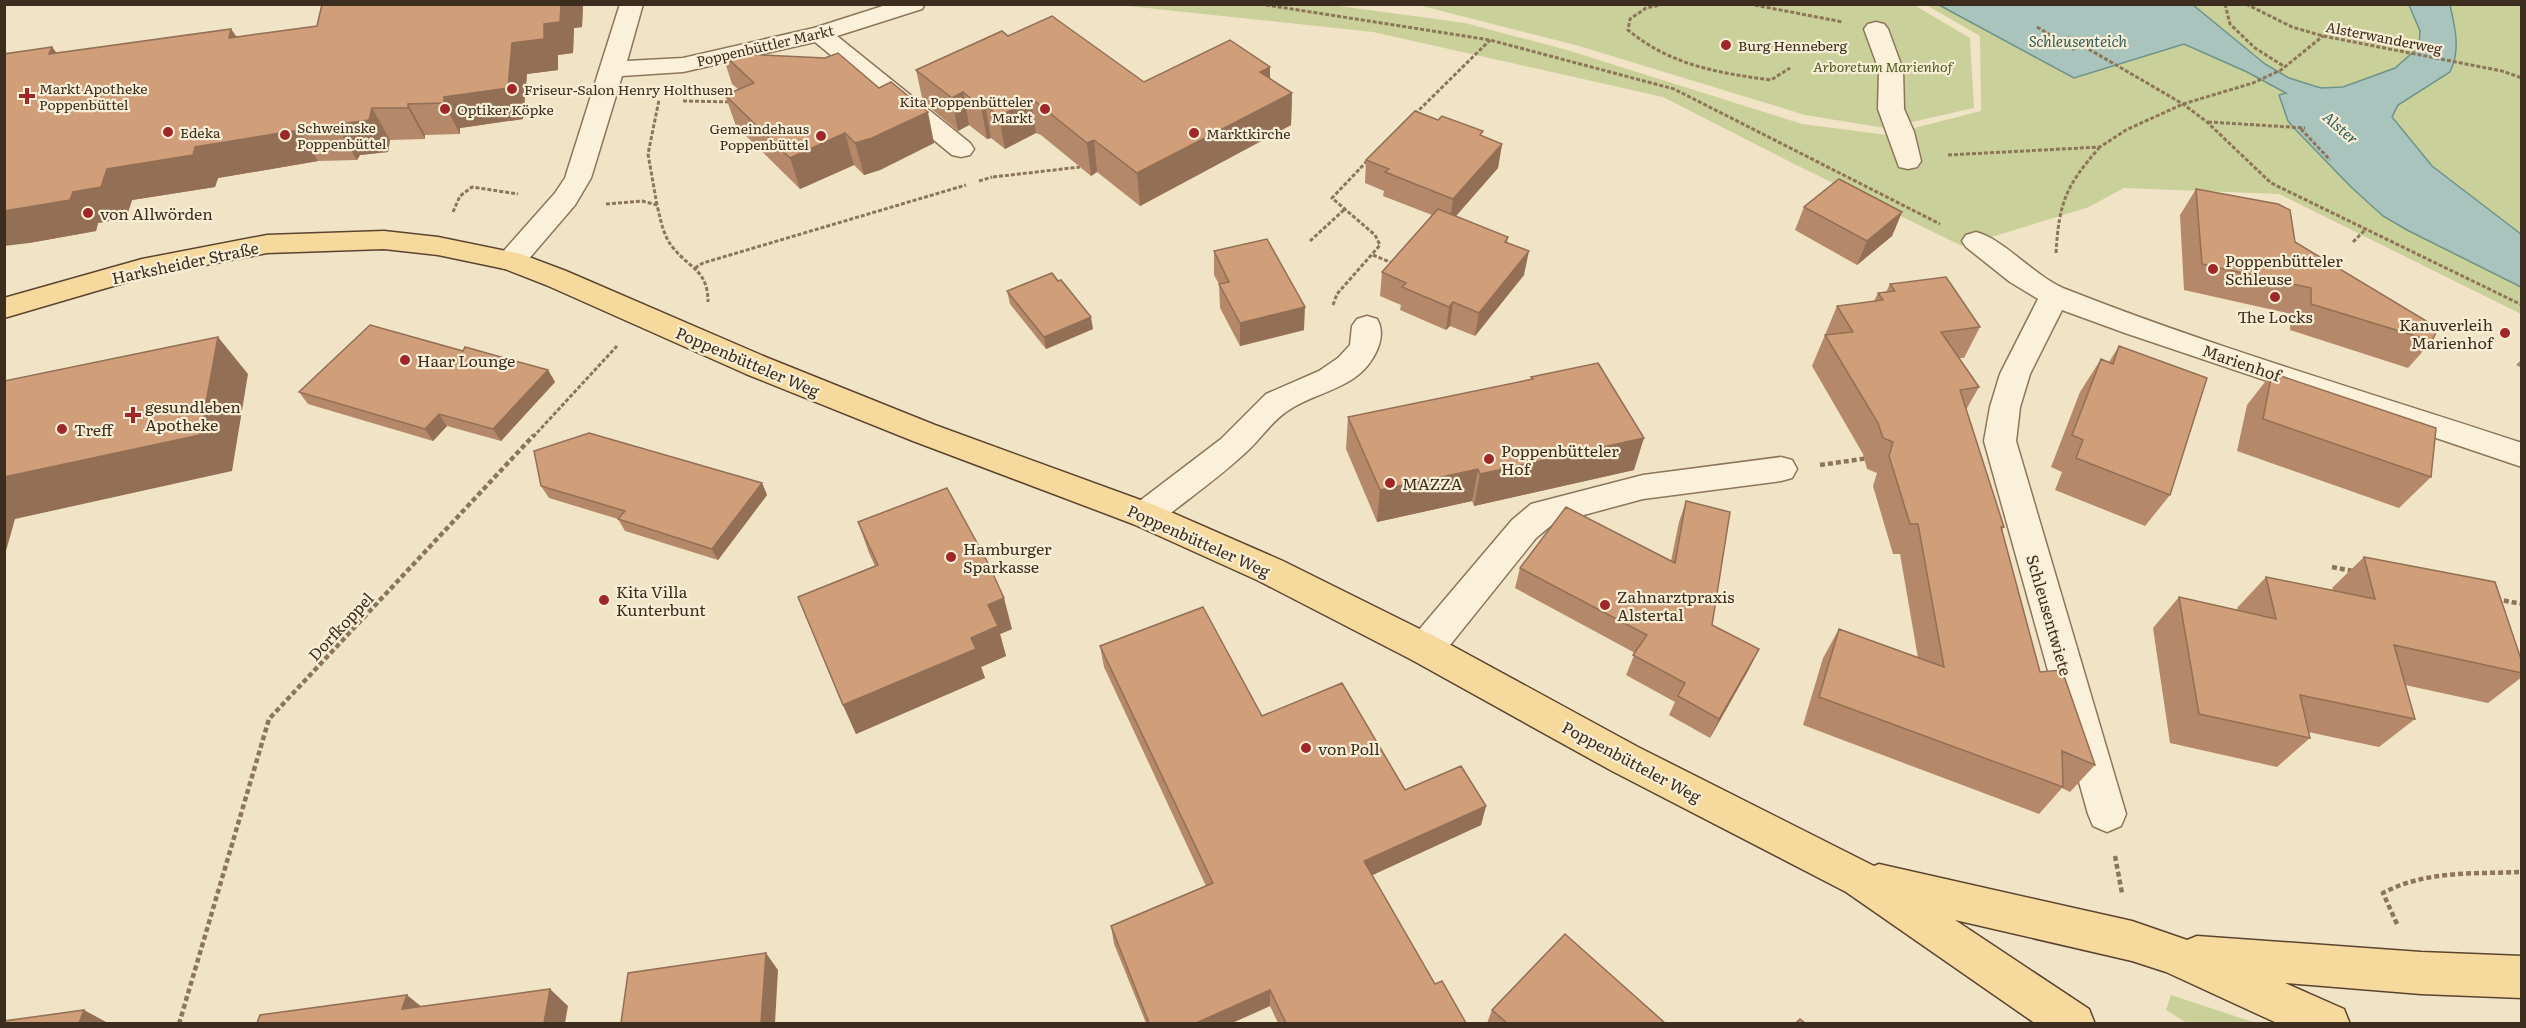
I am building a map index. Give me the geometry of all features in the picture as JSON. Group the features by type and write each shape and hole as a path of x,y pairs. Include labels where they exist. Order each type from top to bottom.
{"main road":[{"name":"Harksheider Straße","path":"4,308 142,268 267,244 384,240 438,246 511,261"},
{"name":"Poppenbütteler Weg","path":"511,261 924,433 1145,515 1270,571 1425,649 1625,759 1860,879 2074,1023"},
{"name":"Poppenbütteler Weg","path":"1860,879 2132,941 2172,954 2329,1023"},
{"path":"2172,954 2421,973 2522,977"}],"street":[{"path":"511,261 565,199 578,178 632,4"},
{"name":"Poppenbüttler Markt","path":"613,69 683,65 820,34 914,4"},
{"path":"1876,28 1891,69 1891,109 1901,132 1908,161"},
{"path":"820,34 961,148"},
{"name":"Marienhof","path":"1976,241 2020,275 2054,296 2135,326 2522,455"},
{"name":"Schleusentwiete","path":"2054,296 2015,374 2000,441 2107,814"},
{"path":"1145,515 1232,447 1277,402 1330,379 1349,366 1365,345 1367,326"},
{"path":"1425,649 1524,529 1543,513 1643,487 1781,469"}],"path":[{"path":"1260,4 1490,40 1674,89 1976,241"},
{"path":"1664,4 1646,8 1630,19 1628,30 1642,44 1671,60 1710,72 1771,80 1790,68"},
{"path":"1749,4 1876,28"},
{"path":"2225,4 2230,24 2255,48 2285,67"},
{"name":"Alsterwanderweg","path":"2246,4 2292,27 2323,36 2502,71 2522,78"},
{"path":"2037,27 2073,49 2082,45"},
{"path":"2054,296 2057,219 2063,193 2100,147 2126,130 2182,104 2253,83 2281,70 2323,36"},
{"path":"2068,37 2182,104 2207,122 2271,183 2522,305"},
{"path":"1410,118 1490,40"},
{"path":"666,66 648,154 663,232 674,249 695,268 708,286 706,344"},
{"path":"659,101 670,101"},
{"path":"681,101 736,102"},
{"path":"2207,122 2302,128 2330,160"},
{"path":"1877,193 1908,161 1956,154 2100,147"},
{"path":"961,148 992,177"},
{"path":"1334,312 1334,299 1337,294 1379,248 1379,239 1332,198 1373,155"},
{"path":"695,268 703,263 992,177 1080,166"},
{"path":"472,187 606,204 642,201 657,205"},
{"path":"1310,241 1346,208"},
{"path":"2353,242 2366,229"},
{"path":"1373,255 1404,268"},
{"name":"Dorfkoppel","path":"179,1023 269,719 644,317"},
{"path":"1848,462 1870,458"},
{"path":"2332,567 2354,572"},
{"path":"2488,597 2522,604"},
{"path":"2107,814 2132,941"},
{"path":"2421,973 2383,893 2396,884 2431,878 2522,872"}],"green space":[{"path":"1119,5 1332,5 1465,23 1567,50 1802,124 1887,135 1981,111 1980,36 1926,5 2521,5 2521,314 2279,194 2124,188 2089,207 1962,246 1663,97 1373,32"},
{"name":"Arboretum Marienhof","path":"1418,5 1914,5 1970,38 1974,108 1885,128 1805,115 1579,46"},
{"path":"2171,995 2256,1023 2187,1023 2166,1010"}],"water":[{"path":"1939,5 2193,5 2265,64 2289,78 2321,88 2343,87 2395,68 2419,47 2420,31 2409,5 2450,5 2456,47 2450,72 2398,105 2392,117 2432,166 2521,234 2521,287 2383,216 2351,187 2288,121 2279,95 2286,93 2247,72 2184,44 2074,78"}],"building":[{"path":"322,4 561,4 560,22 544,24 544,39 512,43 508,88 444,97 444,103 408,104 408,108 372,108 369,120 341,124 338,129 299,130 195,147 193,155 107,169 101,187 73,192 70,200 4,211 4,54 52,47 49,54 231,29 229,38 317,26"},
{"path":"1052,16 1144,82 1230,40 1270,67 1260,72 1292,93 1137,173 1094,140 1087,143 1036,102 1031,101 999,116 985,105 981,107 963,92 952,98 916,70 1002,31 1008,36"},
{"path":"722,53 825,58 838,53 879,88 891,82 928,112 872,138 855,143 845,133 790,158 725,95 754,83"},
{"path":"1415,111 1438,120 1442,116 1483,131 1480,135 1502,144 1453,199 1385,172 1389,169 1366,160"},
{"path":"1839,179 1902,212 1867,241 1804,207"},
{"path":"2196,189 2278,204 2290,210 2295,242 2438,328 2432,341 2311,304 2311,288 2202,264"},
{"path":"1438,209 1508,237 1505,242 1529,251 1479,313 1453,302 1449,307 1402,287 1406,283 1382,272"},
{"path":"1267,239 1305,307 1240,323 1219,284 1229,282 1214,251"},
{"path":"1052,273 1058,281 1061,280 1091,317 1044,337 1007,291"},
{"path":"1946,277 1980,327 1941,332 1979,387 1960,390 2004,527 2001,527 2040,672 2062,670 2095,765 2062,751 2063,787 1819,697 1839,629 1944,667 1918,524 1910,524 1889,456 1893,442 1883,438 1878,423 1825,335 1853,332 1837,306 1883,300 1878,293 1895,291 1890,284"},
{"path":"370,325 463,351 465,347 548,370 493,429 439,414 425,429 299,392"},
{"path":"218,337 200,435 4,477 4,381"},
{"path":"2119,346 2207,378 2170,495 2076,458 2083,440 2072,435 2101,359 2113,364"},
{"path":"1598,363 1644,438 1480,474 1478,469 1380,490 1348,417 1533,379 1531,377"},
{"path":"2272,373 2436,428 2431,477 2263,419"},
{"path":"589,433 762,483 712,549 618,519 625,511 541,486 534,451"},
{"path":"947,488 987,561 1004,598 988,605 998,626 971,638 976,649 843,705 798,597 878,565 858,522"},
{"path":"1686,501 1730,512 1712,625 1759,649 1719,719 1678,696 1685,683 1633,655 1647,635 1520,568 1566,507 1675,563"},
{"path":"2364,557 2495,582 2522,662 2522,673 2394,645 2415,719 2300,695 2310,738 2199,714 2179,597 2276,619 2266,577 2375,599"},
{"path":"1203,607 1262,716 1342,683 1405,790 1461,766 1486,806 1364,861 1435,984 1442,981 1466,1023 1286,1023 1270,990 1196,1023 1149,1023 1111,926 1213,883 1100,646"},
{"path":"1565,934 1665,1023 1507,1023 1492,1010"},
{"path":"766,953 761,1023 621,1023 628,973"},
{"path":"550,989 544,1023 257,1023 260,1015 407,995 402,1009"},
{"path":"84,1010 79,1023 4,1023 4,1021"}],"place":[{"name":"Burg Henneberg","path":"1726,45"},
{"name":"Friseur-Salon Henry Holthusen","path":"512,89"},
{"name":"Markt Apotheke Poppenbüttel","path":"27,96"},
{"name":"Optiker Köpke","path":"445,109"},
{"name":"Kita Poppenbütteler Markt","path":"1045,109"},
{"name":"Edeka","path":"168,132"},
{"name":"Marktkirche","path":"1194,133"},
{"name":"Schweinske Poppenbüttel","path":"285,135"},
{"name":"Gemeindehaus Poppenbüttel","path":"821,136"},
{"name":"von Allwörden","path":"88,213"},
{"name":"Poppenbütteler Schleuse","path":"2213,269"},
{"name":"The Locks","path":"2275,297"},
{"name":"Kanuverleih Marienhof","path":"2505,333"},
{"name":"Haar Lounge","path":"405,360"},
{"name":"gesundleben Apotheke","path":"133,415"},
{"name":"Treff","path":"62,429"},
{"name":"Poppenbütteler Hof","path":"1489,459"},
{"name":"MAZZA","path":"1390,483"},
{"name":"Hamburger Sparkasse","path":"951,557"},
{"name":"Kita Villa Kunterbunt","path":"604,600"},
{"name":"Zahnarztpraxis Alstertal","path":"1605,605"},
{"name":"von Poll","path":"1306,748"}],"water label":[{"name":"Schleusenteich","path":"2078,40"},
{"name":"Alster","path":"2341,127"}]}
